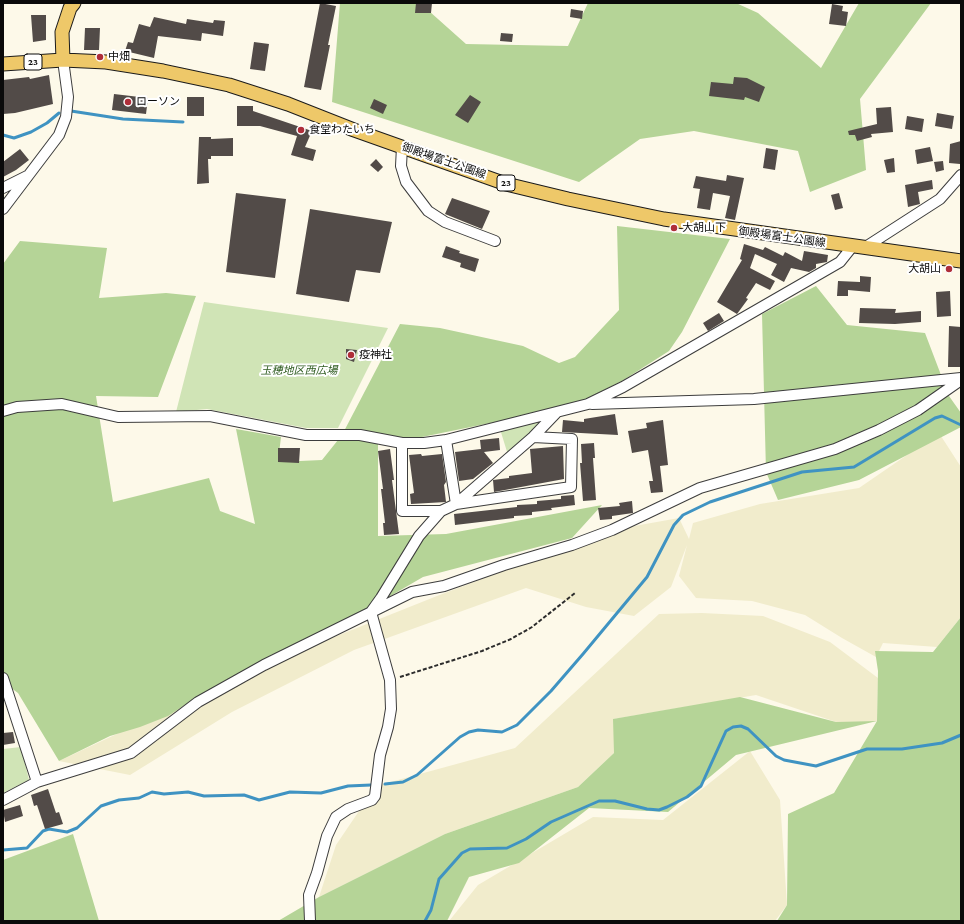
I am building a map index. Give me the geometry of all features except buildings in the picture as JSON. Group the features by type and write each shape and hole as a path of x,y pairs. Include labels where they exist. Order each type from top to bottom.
{"main road":[{"path":"63,60 62,32 70,8 74,3"},
{"name":"御殿場富士公園線","path":"3,64 63,60 113,63 229,85 288,104 506,184 664,220 961,261"}],"street":[{"path":"3,209 31,174 59,135 66,117 68,97 63,60"},
{"path":"402,147 400,166 406,182 428,211 445,222 495,241"},
{"path":"3,188 31,174"},
{"path":"3,411 17,407 62,404 118,417 210,416 306,436 360,435 402,443 424,443 446,440 588,404 623,387 840,262 858,247 940,199 961,175"},
{"path":"588,404 754,399 961,379"},
{"path":"3,800 37,782 131,754 198,702 264,665 412,592 444,586 579,542 612,530 700,488 835,449 879,430 918,410 961,379"},
{"path":"370,612 381,598 419,536 441,511 456,504 533,437 557,412"},
{"path":"456,504 571,487 572,439 533,437"},
{"path":"446,440 456,504"},
{"path":"402,443 402,511 441,511"},
{"path":"310,921 308,895 318,873 327,836 336,817 348,809 372,800 375,796 380,755 388,727 391,709 390,680 370,612"},
{"path":"3,678 37,782"}],"path":[{"path":"390,680 482,651 510,639 532,627 575,593"}],"shaded area":[{"path":"939,433 961,467 961,617 937,647 883,643 876,657 805,615 752,601 696,598 679,576 687,545 671,587 634,616 586,607 526,588 354,650 232,712 130,775 59,761 264,665 437,596 612,530 679,518 689,539 693,523 760,504 859,488"},
{"path":"702,613 763,616 830,642 878,678 877,721 848,726 756,695 614,719 614,753 578,787 445,834 319,897 336,845 376,786 515,748 659,614"},
{"path":"750,751 780,800 787,905 775,921 449,921 478,885 593,817 663,820"}],"green space":[{"path":"340,3 420,3 466,44 568,46 588,3 736,3 758,13 821,68 859,3 931,3 860,99 866,170 810,192 798,151 694,131 640,139 579,182 332,102"},
{"path":"617,226 730,239 682,332 669,351 622,381 573,406 422,437 378,439 378,536 446,534 602,505 572,538 423,577 337,627 271,655 197,697 168,716 140,727 110,736 59,761 18,693 3,682 3,264 20,241 107,248 99,298 166,293 196,296 158,397 96,396 113,502 209,478 220,511 255,524 236,429 281,437 278,462 322,460 342,435 400,324 440,328 523,346 559,363 575,357 619,310"},
{"path":"816,286 847,325 925,333 949,396 961,413 961,427 859,480 778,500 766,472 762,314"},
{"name":"玉穂地区西広場","path":"204,302 388,328 338,428 306,428 207,409 176,412"},
{"path":"551,416 508,455 500,429"},
{"path":"961,617 961,921 777,921 787,905 788,814 834,793 877,721 878,671 875,651 933,652"},
{"path":"740,697 836,722 877,721 736,755 668,812 589,808 519,863 469,877 447,921 278,921 319,897 445,834 578,787 614,753 613,719"},
{"path":"21,747 29,780 3,793 3,749"},
{"path":"73,834 99,921 3,921 3,860"}],"waterway":[{"path":"71,111 123,119 183,122"},
{"path":"3,135 14,138 31,132 47,123 59,113"},
{"path":"385,784 403,782 417,775 460,737 469,732 478,730 502,732 517,725 551,691 647,577 674,525 683,515 710,502 802,472 854,467 935,418 942,416 961,425"},
{"path":"425,921 431,910 439,879 462,853 470,849 507,848 526,839 551,822 599,801 615,801 647,809 659,810 667,807 687,797 701,786 726,731 733,727 741,726 748,729 776,756 784,760 816,766 867,749 902,749 942,743 961,735"},
{"path":"3,850 27,848 43,831 49,829 67,832 77,828 101,806 119,800 139,798 152,792 164,794 188,792 204,796 244,795 259,800 290,792 321,793 348,786 371,785"}],"place":[{"name":"中畑","path":"100,57"},
{"name":"ローソン","path":"128,102"},
{"name":"食堂わたいち","path":"301,130"},
{"name":"大胡山下","path":"674,228"},
{"name":"大胡山","path":"949,269"},
{"name":"疫神社","path":"351,355"}]}
